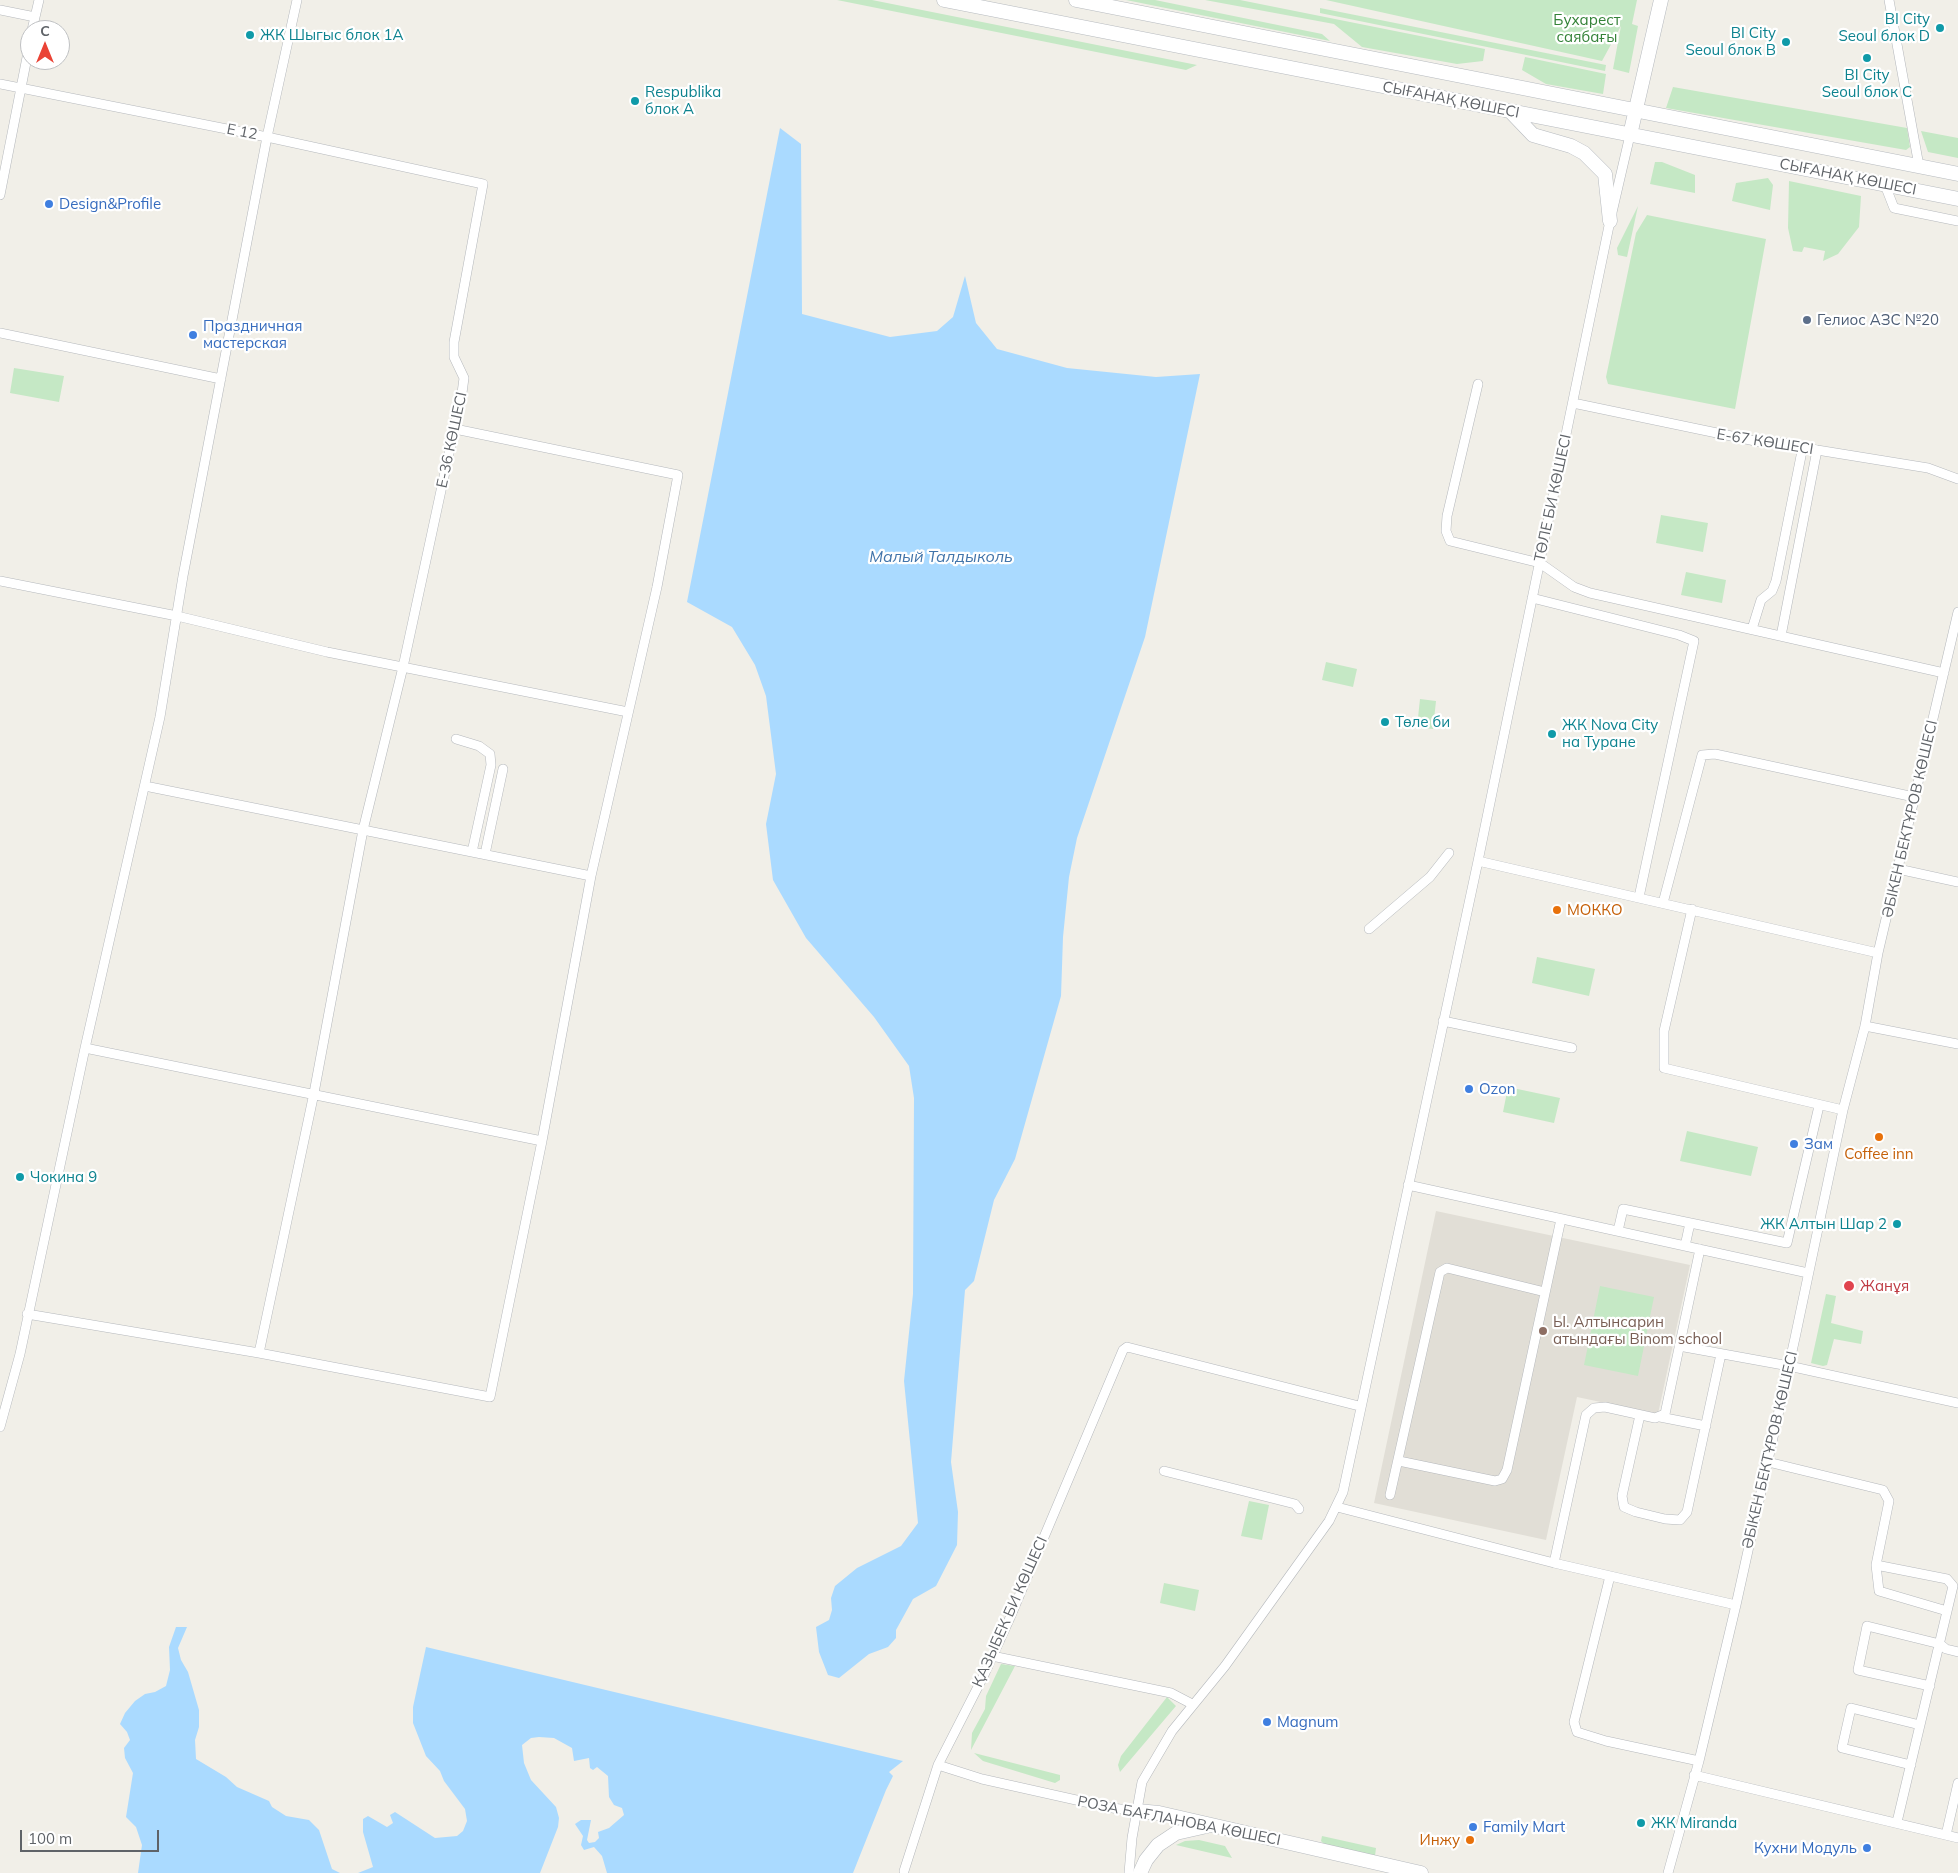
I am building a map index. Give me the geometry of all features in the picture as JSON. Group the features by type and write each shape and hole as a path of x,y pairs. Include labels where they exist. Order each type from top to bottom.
{"main road":[{"name":"СЫҒАНАҚ КӨШЕСІ","path":"944,0 1958,199"},
{"name":"СЫҒАНАҚ КӨШЕСІ","path":"1076,0 1958,174"},
{"path":"1630,135 1661,0"},
{"path":"1511,112 1533,135 1571,146 1584,152 1605,174 1610,221"},
{"name":"РОЗА БАҒЛАНОВА КӨШЕСІ","path":"1136,1811 1159,1813 1421,1873"},
{"path":"1140,1873 1146,1860 1158,1845 1176,1833 1211,1825"}],"street":[{"path":"0,10 35,18 39,0"},
{"path":"0,1427 28,1314 85,1048 160,717 177,616 267,137 297,0"},
{"path":"1889,0 1919,166"},
{"path":"0,194 25,70"},
{"name":"E 12","path":"0,84 267,137 484,184"},
{"name":"ТӨЛЕ БИ КӨШЕСІ","path":"1192,1704 1225,1666 1329,1521 1343,1492 1359,1406 1478,861 1610,221 1630,135"},
{"name":"Е-36 КӨШЕСІ","path":"259,1353 314,1093 363,830 403,667 455,429 464,378 454,357 454,342 484,184"},
{"path":"1885,185 1894,208 1958,221"},
{"path":"0,333 221,379"},
{"path":"1478,384 1448,516 1447,536 1450,541 1540,563 1574,586 1590,594 1944,673"},
{"name":"Е-67 КӨШЕСІ","path":"1573,403 1703,432 1760,442 1787,442 1818,450 1928,468 1958,479"},
{"path":"28,1314 259,1353 490,1397 542,1141 591,876 657,587 678,475 455,429"},
{"path":"1752,629 1761,600 1772,591 1776,581 1803,446"},
{"path":"1781,636 1818,450"},
{"path":"0,581 177,616 327,652 628,712"},
{"path":"1532,598 1679,635 1694,641 1639,897"},
{"name":"ӘБІКЕН БЕКТҰРОВ КӨШЕСІ","path":"1668,1873 1699,1761 1736,1605 1843,1110 1865,1026 1878,953 1958,612"},
{"path":"456,739 479,746 490,754 491,765 472,852"},
{"path":"1663,903 1702,755 1715,754 1914,797"},
{"path":"485,854 503,769"},
{"path":"145,786 591,876"},
{"path":"1369,929 1430,877 1449,853"},
{"path":"1478,861 1878,953"},
{"path":"1898,869 1958,882"},
{"path":"1692,909 1664,1031 1664,1068 1819,1106 1843,1110"},
{"path":"1443,1021 1572,1048"},
{"path":"1865,1026 1958,1044"},
{"path":"85,1048 314,1093 542,1141"},
{"path":"1618,1231 1623,1209 1787,1243 1819,1106"},
{"path":"1408,1185 1808,1273"},
{"path":"1399,1461 1495,1480 1502,1479 1507,1470 1561,1218"},
{"path":"1685,1246 1690,1223"},
{"path":"1660,1417 1665,1414 1667,1407 1700,1249"},
{"path":"1390,1495 1440,1272 1446,1268 1545,1292"},
{"path":"1679,1346 1789,1366 1958,1403"},
{"name":"ҚАЗЫБЕК БИ КӨШЕСІ","path":"904,1871 938,1765 992,1656 1120,1354 1127,1347 1359,1406"},
{"path":"1640,1415 1622,1496 1624,1507 1665,1519 1680,1520 1687,1512 1721,1354"},
{"path":"1554,1563 1586,1415 1594,1408 1605,1408 1706,1426"},
{"path":"1768,1462 1883,1490 1889,1501 1876,1565 1879,1591 1947,1611"},
{"path":"1164,1470 1295,1504 1299,1510"},
{"path":"1337,1507 1554,1563 1736,1605"},
{"path":"1876,1565 1951,1581 1953,1586 1897,1822"},
{"path":"1610,1576 1574,1722 1576,1732 1606,1741 1699,1761"},
{"path":"1930,1686 1858,1670 1867,1626 1940,1644 1946,1649 1958,1652"},
{"path":"992,1656 1171,1693 1192,1704 1172,1731 1142,1782 1132,1838 1130,1873"},
{"path":"1911,1765 1842,1748 1851,1708 1920,1725"},
{"name":"РОЗА БАҒЛАНОВА КӨШЕСІ","path":"938,1765 982,1779 1112,1808 1136,1811"},
{"path":"1694,1775 1958,1838"},
{"path":"1946,1835 1958,1783"}],"shaded area":[{"name":"Ы. Алтынсарин атындағы Binom school","path":"1436,1211 1690,1265 1658,1414 1577,1397 1546,1540 1374,1503"}],"green space":[{"path":"837,0 872,0 1197,65 1186,70"},
{"path":"1126,0 1155,0 1322,34 1330,41"},
{"path":"1205,0 1240,0 1485,49 1483,61 1457,64 1362,47 1334,24"},
{"name":"Бухарест саябағы","path":"1326,0 1637,0 1632,24 1638,26 1629,73 1613,69 1621,26 1602,61"},
{"path":"1320,8 1606,65 1605,71 1320,13"},
{"path":"1525,57 1606,74 1603,94 1546,84 1522,70"},
{"path":"1673,87 1907,128 1910,147 1906,150 1666,108"},
{"path":"1921,131 1958,138 1958,158 1928,152"},
{"path":"1655,162 1662,162 1695,175 1695,193 1650,184"},
{"path":"1768,178 1773,185 1770,210 1732,201 1736,183"},
{"path":"1789,181 1861,196 1859,227 1838,254 1823,261 1825,251 1804,247 1802,252 1793,251 1788,228"},
{"path":"1638,206 1627,257 1618,255 1617,248"},
{"path":"1647,215 1766,239 1735,409 1608,384 1606,377 1636,233"},
{"path":"14,368 64,376 59,402 10,393"},
{"path":"1661,515 1708,523 1703,552 1656,543"},
{"path":"1686,572 1726,580 1722,603 1681,595"},
{"path":"1326,662 1357,669 1353,687 1322,680"},
{"path":"1420,699 1436,701 1433,729 1417,727"},
{"path":"1537,957 1595,969 1589,996 1532,983"},
{"path":"1508,1087 1560,1098 1554,1123 1503,1112"},
{"path":"1687,1131 1758,1147 1751,1176 1680,1161"},
{"path":"1600,1286 1654,1297 1638,1376 1584,1365"},
{"path":"1826,1294 1836,1296 1831,1323 1863,1331 1861,1344 1834,1339 1827,1365 1823,1366 1811,1363"},
{"path":"1249,1501 1269,1505 1262,1540 1241,1536"},
{"path":"1164,1583 1199,1590 1195,1611 1160,1603"},
{"path":"1001,1664 1015,1666 971,1750 972,1733 985,1709 986,1696"},
{"path":"1167,1697 1176,1706 1120,1772 1118,1765 1121,1756"},
{"path":"974,1753 1060,1775 1060,1780 1055,1783 983,1761"},
{"path":"1322,1836 1376,1848 1375,1856 1324,1844 1321,1841"},
{"path":"1199,1840 1225,1846 1232,1858 1176,1845 1185,1841"}],"water":[{"name":"Малый Талдыколь","path":"780,128 801,144 802,314 890,337 937,331 953,317 965,276 976,323 997,349 1067,368 1156,377 1200,374 1145,637 1077,838 1069,877 1063,937 1061,996 1015,1159 994,1200 974,1281 965,1290 951,1462 958,1512 957,1545 936,1586 913,1599 896,1630 896,1638 888,1647 869,1654 839,1678 828,1675 819,1652 816,1627 829,1620 832,1610 831,1598 835,1586 857,1568 901,1546 918,1523 904,1381 913,1294 914,1098 909,1066 874,1017 806,938 773,880 766,824 776,774 766,696 755,665 732,627 687,602"},
{"path":"176,1627 187,1627 178,1648 181,1660 188,1672 199,1710 199,1727 195,1740 196,1759 226,1777 237,1787 269,1801 272,1807 286,1816 309,1820 319,1830 332,1869 340,1873 138,1873 142,1845 136,1827 126,1817 133,1773 125,1758 124,1748 130,1740 127,1732 120,1724 125,1713 135,1701 145,1694 155,1692 166,1686 170,1670 169,1647"},
{"path":"426,1647 903,1761 889,1772 893,1776 853,1873 607,1873 602,1856 594,1847 584,1850 581,1845 583,1836 575,1824 581,1820 591,1820 587,1840 589,1843 595,1842 599,1838 598,1832 609,1828 624,1815 622,1808 614,1805 609,1797 608,1776 597,1767 593,1770 590,1768 589,1758 574,1761 572,1748 554,1738 539,1737 531,1738 522,1745 524,1763 531,1780 556,1807 559,1818 558,1827 540,1873 358,1873 373,1867 363,1832 363,1819 368,1816 387,1827 393,1823 390,1815 395,1812 435,1838 457,1836 463,1831 467,1821 465,1809 444,1781 440,1771 426,1756 413,1723 413,1707"}],"place":[{"name":"BI City Seoul блок D","path":"1940,28"},
{"name":"ЖК Шыгыс блок 1А","path":"250,35"},
{"name":"BI City Seoul блок B","path":"1786,42"},
{"name":"BI City Seoul блок C","path":"1867,58"},
{"name":"Respublika блок А","path":"635,101"},
{"name":"Design&Profile","path":"49,204"},
{"name":"Гелиос АЗС №20","path":"1807,320"},
{"name":"Праздничная мастерская","path":"193,335"},
{"name":"Төле би","path":"1385,722"},
{"name":"ЖК Nova City на Туране","path":"1552,734"},
{"name":"МОККО","path":"1557,910"},
{"name":"Ozon","path":"1469,1089"},
{"name":"Coffee inn","path":"1879,1137"},
{"name":"Зам","path":"1794,1144"},
{"name":"Чокина 9","path":"20,1177"},
{"name":"ЖК Алтын Шар 2","path":"1897,1224"},
{"name":"Жанұя","path":"1849,1286"},
{"name":"Ы. Алтынсарин атындағы Binom school","path":"1543,1331"},
{"name":"Magnum","path":"1267,1722"},
{"name":"ЖК Miranda","path":"1641,1823"},
{"name":"Family Mart","path":"1473,1827"},
{"name":"Инжу","path":"1470,1840"},
{"name":"Кухни Модуль","path":"1867,1848"}]}
